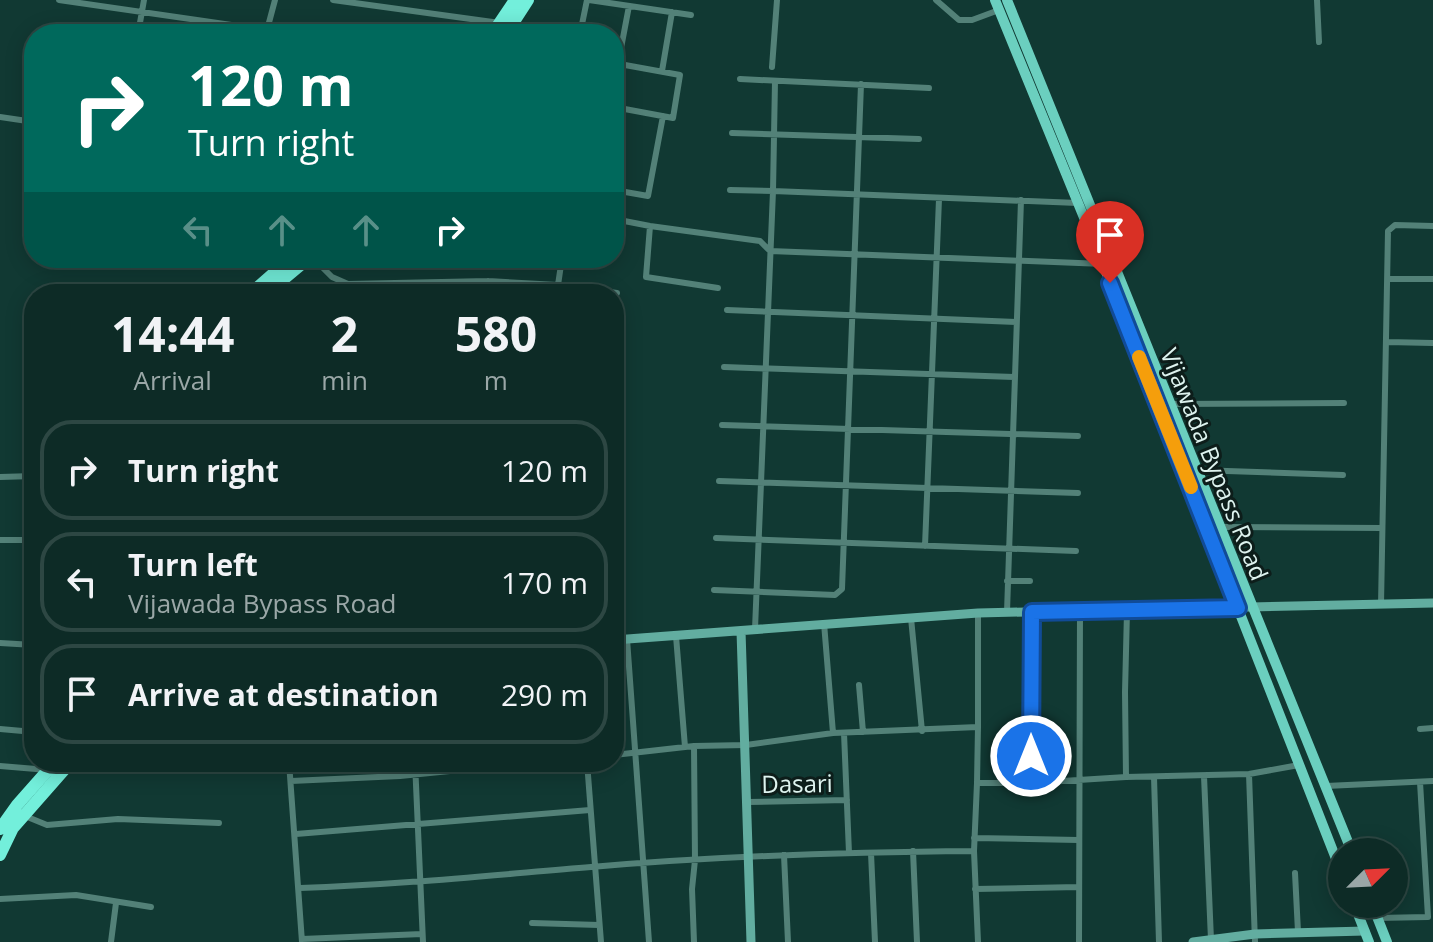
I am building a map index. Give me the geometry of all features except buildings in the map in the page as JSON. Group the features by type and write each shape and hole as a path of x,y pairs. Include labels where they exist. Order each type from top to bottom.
{"highway":[{"path":"502,24 515,0"},
{"path":"505,24 528,0"},
{"path":"261,284 280,268"},
{"path":"278,284 298,268"},
{"path":"0,829 47,772"},
{"path":"0,855 13,828 62,772"}],"main road":[{"name":"Vijawada Bypass Road","path":"1007,0 1328,839"},
{"name":"Vijawada Bypass Road","path":"997,5 1078,203 1171,404 1346,838"},
{"path":"1360,918 1367,937"},
{"path":"1377,918 1387,942"}],"street":[{"path":"59,0 219,24"},
{"path":"140,24 144,0"},
{"path":"269,24 275,0"},
{"path":"333,0 378,3 472,24"},
{"path":"582,24 588,0 691,15"},
{"path":"772,67 777,0"},
{"path":"936,0 959,20 972,20 997,5"},
{"path":"1317,0 1319,42"},
{"path":"624,28 629,6"},
{"path":"662,71 672,12"},
{"path":"624,65 680,75 673,118 624,109"},
{"path":"740,79 929,88"},
{"path":"755,629 775,81"},
{"path":"714,590 840,594 842,589 861,84"},
{"path":"624,192 648,196 663,116"},
{"path":"0,117 24,121"},
{"path":"732,133 919,139"},
{"path":"730,190 1078,203"},
{"path":"925,546 939,199"},
{"path":"1007,612 1021,200"},
{"path":"624,221 760,241 770,251 1108,264"},
{"path":"650,226 646,277 718,288"},
{"path":"1381,605 1390,227 1433,226"},
{"path":"322,268 344,283 488,281 540,284"},
{"path":"1388,279 1433,279"},
{"path":"727,310 1016,322"},
{"path":"1387,342 1433,343"},
{"path":"724,367 1014,377"},
{"path":"1171,404 1344,403"},
{"path":"722,425 1078,436"},
{"path":"1197,470 1273,470 1343,475"},
{"path":"0,477 24,476"},
{"path":"719,481 1078,493"},
{"path":"1220,527 1381,528"},
{"path":"716,538 1076,551"},
{"path":"0,540 24,540"},
{"path":"1007,581 1030,581"},
{"path":"624,639 978,613 1433,603"},
{"path":"1079,942 1080,611"},
{"path":"1126,777 1127,611"},
{"path":"1031,783 1032,612"},
{"path":"978,613 974,838 978,942"},
{"path":"911,618 922,731"},
{"path":"824,623 833,733"},
{"path":"741,631 751,942"},
{"path":"676,636 685,747"},
{"path":"627,639 649,942"},
{"path":"0,643 24,644"},
{"path":"859,685 863,732"},
{"path":"624,754 694,746 746,745 833,733 978,727"},
{"path":"1420,729 1433,728"},
{"path":"0,729 24,731"},
{"path":"844,733 849,853"},
{"path":"694,746 694,942"},
{"path":"977,783 1249,774 1299,765"},
{"path":"0,766 24,766"},
{"path":"290,772 302,940 422,934"},
{"path":"291,781 436,772"},
{"path":"588,772 601,942"},
{"path":"415,774 423,942"},
{"path":"1249,774 1255,938"},
{"path":"1204,776 1211,941"},
{"path":"1154,777 1159,942"},
{"path":"1326,786 1433,781"},
{"path":"1408,917 1430,917 1420,782"},
{"name":"Dasari","path":"748,802 847,800"},
{"path":"296,834 590,810"},
{"path":"23,816 47,825 118,819 219,823"},
{"path":"974,838 1078,840"},
{"path":"913,851 917,942"},
{"path":"300,888 421,883 749,856 974,851"},
{"path":"1424,852 1433,852"},
{"path":"871,853 875,942"},
{"path":"784,855 788,942"},
{"path":"1295,873 1298,932"},
{"path":"975,889 1079,887"},
{"path":"0,899 76,895 151,907"},
{"path":"111,942 116,903"},
{"path":"532,923 599,925"},
{"path":"1193,942 1280,938 1298,932 1367,937"}],"slow traffic":[{"path":"1139,357 1191,487"}],"route":[{"path":"1031,756 1032,612 1238,608 1110,283"}]}
